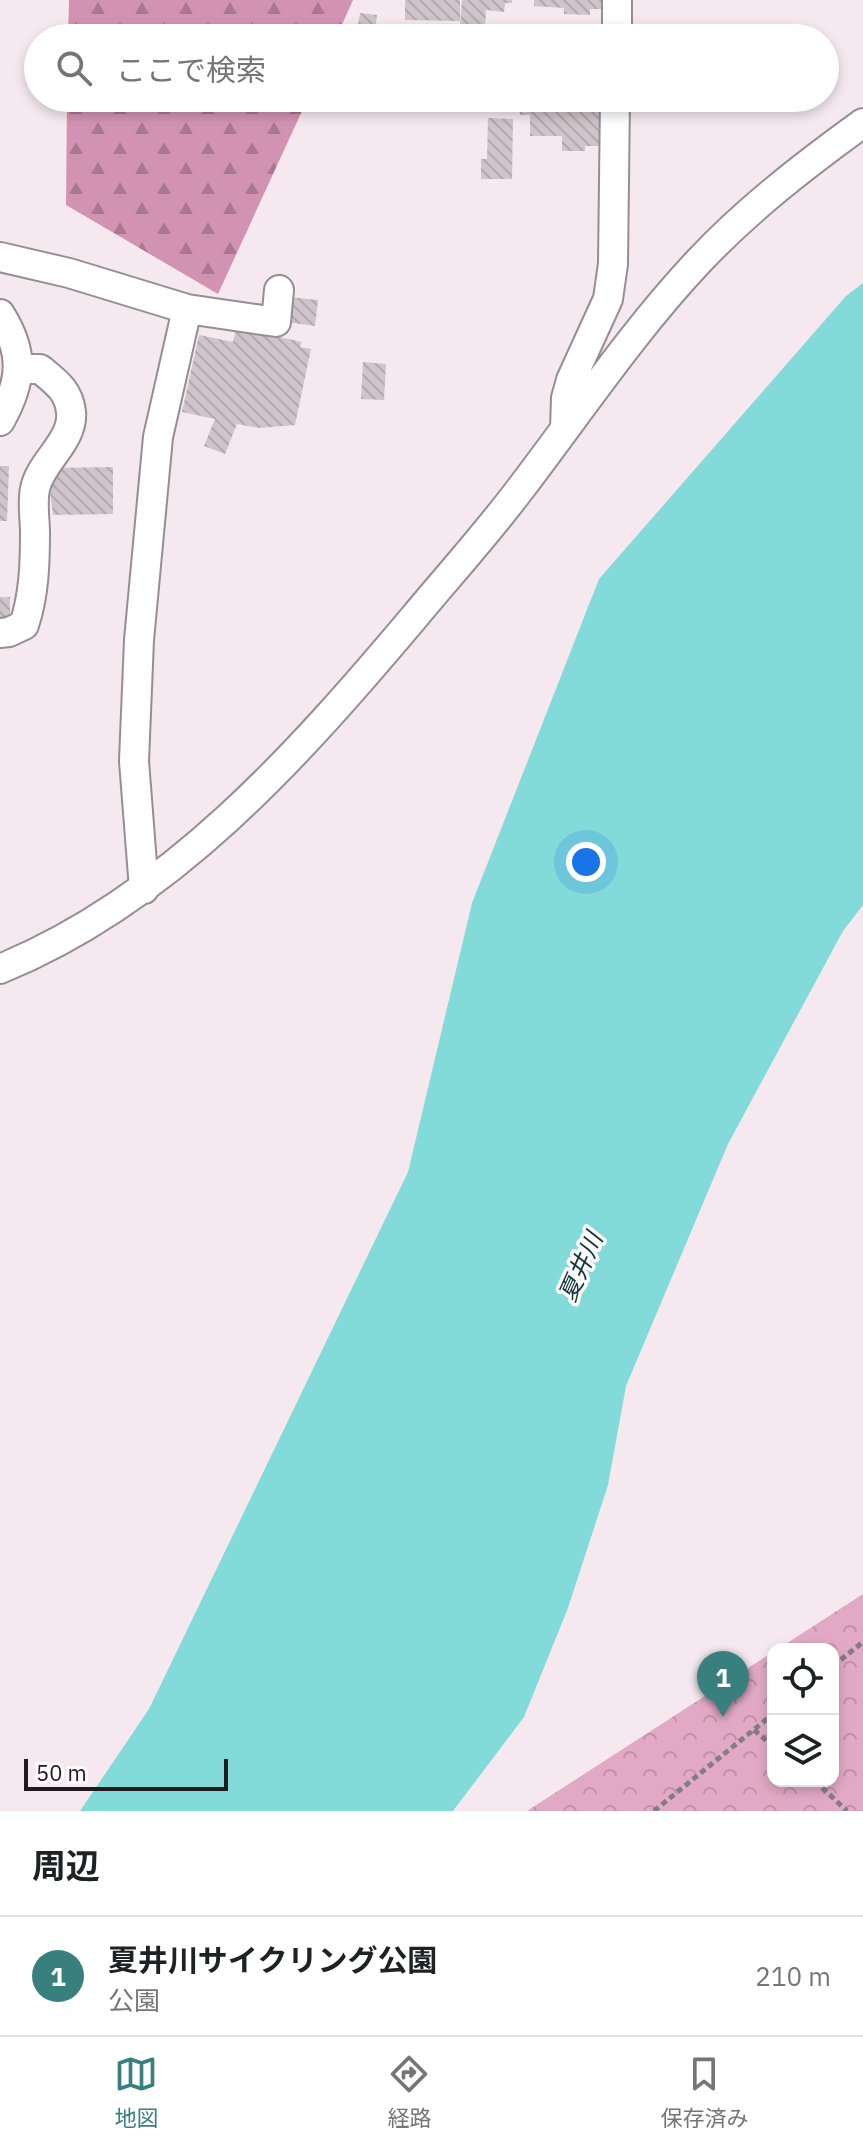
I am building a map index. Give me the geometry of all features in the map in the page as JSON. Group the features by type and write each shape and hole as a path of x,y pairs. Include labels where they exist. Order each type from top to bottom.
{"street":[{"path":"617,0 617,24"},
{"path":"565,430 566,398 571,380 599,322 611,284 615,112"},
{"path":"0,969 44,951 144,889 247,801 350,694 518,492 647,320 700,259 792,174 863,123"},
{"path":"0,257 69,273 187,309 276,322 279,290"},
{"path":"144,889 134,761 139,640 158,437 187,309"},
{"path":"0,314 13,334 19,369 14,397 0,421"},
{"path":"0,633 24,625 28,613 35,568 35,490 40,473 65,436 72,416 68,395 58,384 40,369 19,369"}],"path":[{"path":"839,1661 863,1642"},
{"path":"654,1811 772,1715"},
{"path":"754,1730 767,1741"},
{"path":"821,1787 847,1811"}],"green space":[{"path":"69,0 353,0 342,24 68,24"},
{"path":"67,112 302,112 218,294 66,205"},
{"path":"863,1594 863,1811 527,1811 767,1656 767,1787 839,1787 839,1643 787,1643"}],"water":[{"name":"夏井川","path":"863,283 863,905 843,931 728,1144 626,1386 608,1485 568,1608 524,1717 453,1811 80,1811 149,1709 408,1172 472,903 599,579 846,296"}],"building":[{"path":"405,0 460,0 460,21 405,20"},
{"path":"462,0 512,0 512,3 505,3 504,12 486,10 485,24 460,24"},
{"path":"534,0 605,0 605,9 590,9 590,15 564,14 564,8 534,6"},
{"path":"360,13 377,15 376,24 358,24"},
{"path":"520,112 601,112 601,146 585,146 585,151 562,151 562,136 530,136 530,115 520,115"},
{"path":"488,118 513,119 512,179 481,179 481,159 487,159"},
{"path":"289,297 318,300 315,326 286,322"},
{"path":"237,325 302,342 300,347 311,349 295,425 259,428 237,424 225,454 204,446 215,419 182,412 199,335 233,342"},
{"path":"363,362 386,364 384,400 361,399"},
{"path":"0,466 9,466 7,521 0,521"},
{"path":"113,467 113,514 53,515 49,483 54,483 54,468"},
{"path":"0,597 10,597 10,617 0,617"}],"place":[{"name":"夏井川サイクリング公園","path":"723,1717"}]}
